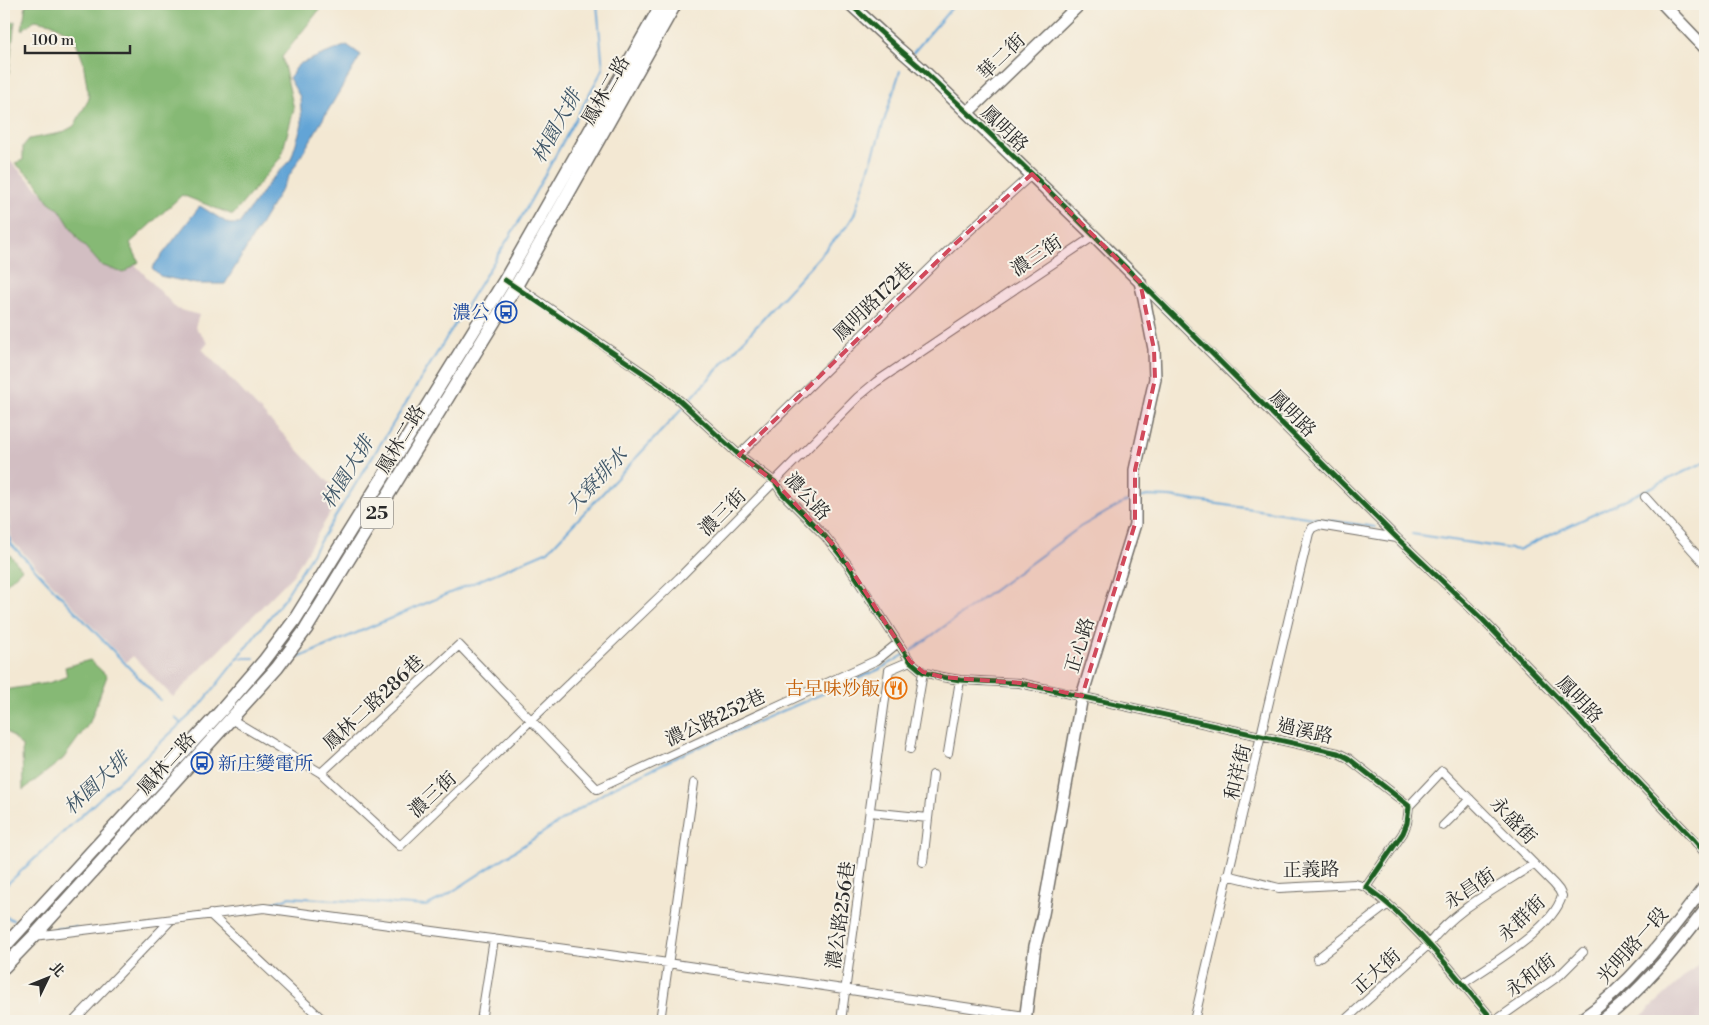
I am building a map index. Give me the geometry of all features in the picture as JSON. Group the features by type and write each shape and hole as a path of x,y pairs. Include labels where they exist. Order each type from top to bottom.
{"main road":[{"name":"鳳林二路","path":"4,967 277,668 306,629 510,283 671,4"},
{"name":"鳳林二路","path":"4,947 221,712 276,645 294,621 510,283"}],"street":[{"name":"鳳明路","path":"850,4 899,50 922,68 1032,174 1397,538 1483,620 1705,853"},
{"name":"華二街","path":"968,112 1080,4"},
{"path":"1663,4 1703,42"},
{"name":"鳳明路172巷","path":"739,455 955,244 1032,174"},
{"name":"濃三街","path":"321,773 400,846 679,578 858,396 1094,236"},
{"name":"正心路","path":"1025,1018 1035,946 1043,914 1082,696 1130,546 1135,524 1135,470 1155,379 1154,350 1140,282"},
{"name":"濃公路","path":"510,283 661,385 690,409 739,455 775,482 782,493 793,502 839,551 907,656 923,672 960,680 1020,682 1082,696"},
{"path":"1645,497 1705,564"},
{"name":"和祥街","path":"1194,1021 1309,533 1312,528 1319,525 1397,538"},
{"name":"濃公路252巷","path":"532,721 597,789 877,660 898,643"},
{"name":"鳳林二路286巷","path":"231,719 321,773 459,645 532,721"},
{"name":"濃公路256巷","path":"841,1021 889,670 907,656"},
{"path":"910,749 923,672"},
{"path":"948,753 960,680"},
{"name":"過溪路","path":"1082,696 1338,754 1348,758 1409,806"},
{"name":"永盛街","path":"1409,806 1442,771 1534,864"},
{"path":"923,862 933,775"},
{"path":"660,1021 694,783"},
{"name":"永盛街","path":"1443,826 1470,799"},
{"path":"1409,806 1407,823 1402,834 1366,887 1388,904 1428,944 1494,1021"},
{"path":"870,812 928,818"},
{"name":"永昌街","path":"1428,944 1452,918 1534,864"},
{"name":"永群街","path":"1462,984 1509,953 1554,912 1562,896 1559,890 1534,864"},
{"name":"正義路","path":"1227,875 1279,888 1355,884 1366,887"},
{"name":"光明路一段","path":"1579,1021 1596,1010 1626,983 1677,923 1705,886"},
{"path":"1317,959 1388,904"},
{"path":"34,936 264,908 668,963 1025,1018"},
{"name":"光明路一段","path":"1601,1021 1634,993 1705,910"},
{"path":"210,914 324,1021"},
{"path":"74,1021 171,920"},
{"path":"481,1021 494,939"},
{"name":"正大街","path":"1344,1021 1428,944"},
{"name":"永和街","path":"1494,1021 1560,975 1583,952"}],"highlighted area":[{"path":"1032,174 1140,282 1154,349 1155,379 1135,470 1135,524 1082,696 1020,683 942,677 923,672 910,661 839,551 775,482 739,455 955,244"}],"shaded area":[{"path":"4,155 44,195 51,192 94,221 177,309 199,315 195,327 208,343 202,349 341,495 293,575 173,697 133,656 126,662 12,541 4,483"},
{"path":"1705,958 1705,1021 1636,1021 1647,1011"}],"green space":[{"path":"26,4 324,4 282,57 294,109 281,157 233,215 182,195 130,243 139,262 123,273 101,265 78,239 60,210 48,201 37,183 15,163 23,160 23,146 29,139 61,133 74,126 89,99 83,61 74,36 51,23 35,20 22,30"},
{"path":"15,21 8,80 4,78 4,25"},
{"path":"4,548 22,569 4,586"},
{"path":"90,660 107,676 90,722 63,759 23,790 22,746 4,729 4,690 48,683 67,677 65,667"}],"water":[{"path":"347,45 361,55 225,284 196,284 160,276 152,268 200,206 229,224 239,224 271,180 291,159 302,124 300,97 289,78 299,64"}],"waterway":[{"name":"林園大排","path":"4,887 200,706 284,599 521,218 603,69 597,4"},
{"path":"913,53 955,4"},
{"name":"大寮排水","path":"687,403 847,226 854,215 900,71"},
{"name":"大寮排水","path":"298,658 548,551 684,407"},
{"path":"1412,534 1518,550 1705,462"},
{"path":"1140,498 1147,496 1170,497 1375,527"},
{"path":"4,498 10,543 160,700"},
{"path":"908,653 1080,527 1123,503 1131,501"},
{"path":"267,905 289,897 426,906 444,897 610,789 683,754 880,669 904,655"},
{"path":"239,658 254,658"},
{"path":"175,717 181,724"},
{"path":"4,916 13,920"},
{"path":"53,929 76,927"}],"cycle path":[{"path":"850,4 922,69 1032,174 1397,538 1483,620 1705,853"},
{"path":"505,280 661,385 739,455 775,482 782,493 825,536 848,565 910,661 923,672 960,680 1020,683 1338,753 1348,758 1409,806 1407,823 1403,833 1366,887 1385,901 1418,933 1494,1021"}],"place":[{"name":"濃公","path":"506,312"},
{"name":"古早味炒飯","path":"896,688"},
{"name":"新庄變電所","path":"202,763"}]}
